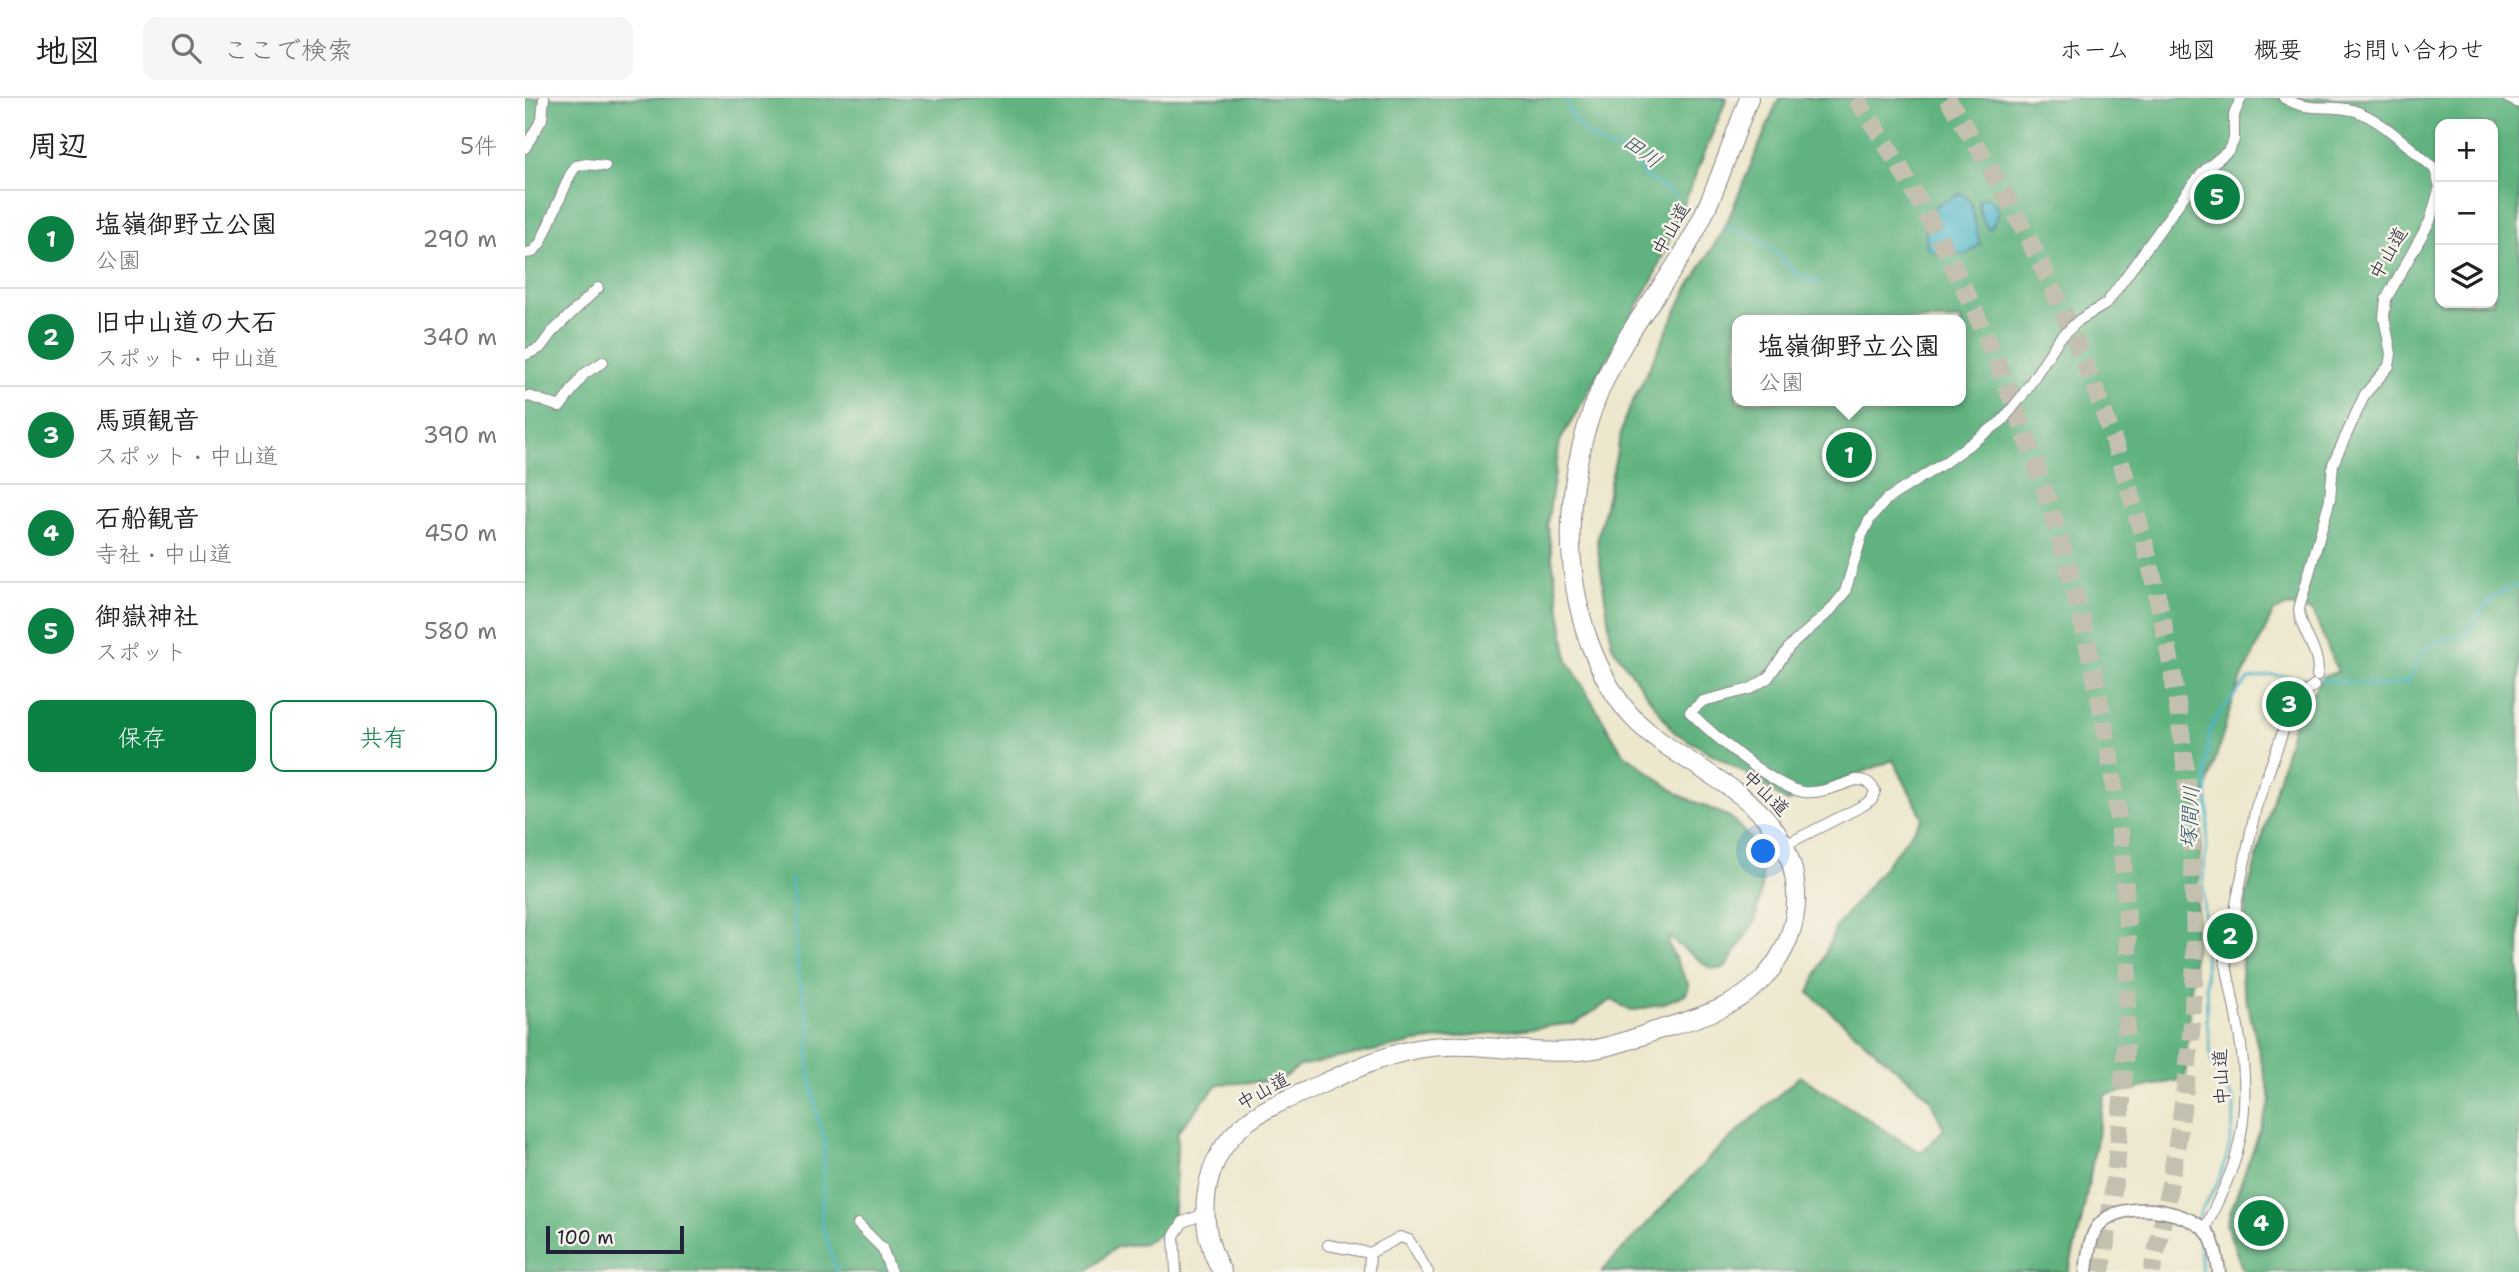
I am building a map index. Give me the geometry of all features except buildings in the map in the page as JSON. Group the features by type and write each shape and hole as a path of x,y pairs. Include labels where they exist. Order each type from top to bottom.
{"highway":[{"name":"中山道","path":"1222,1272 1209,1243 1204,1214 1208,1182 1227,1143 1237,1130 1270,1107 1362,1066 1411,1050 1436,1046 1545,1052 1587,1050 1630,1040 1710,1013 1741,997 1764,977 1789,941 1797,905 1796,879 1785,845 1764,815 1751,803 1655,737 1622,705 1596,660 1587,635 1574,575 1571,544 1571,505 1576,469 1600,389 1628,337 1677,265 1695,232 1714,191 1749,98"}],"street":[{"path":"525,148 542,119 544,98"},
{"path":"1785,845 1864,805 1872,799 1875,791 1871,784 1856,780 1806,792 1791,788 1729,748 1690,712 1703,701 1750,690 1768,678 1790,646 1830,611 1845,592 1862,535 1870,519 1887,499 1944,464 2002,421 2022,396 2059,339 2079,320 2106,304 2190,188 2206,169 2228,151 2234,141 2234,115 2241,98"},
{"name":"中山道","path":"2204,1229 2227,1183 2237,1155 2245,1091 2225,952 2235,933 2236,904 2256,807 2291,709 2315,681 2318,661 2301,625 2299,609 2330,499 2333,464 2365,394 2389,366 2391,354 2384,317 2386,299 2430,221 2436,206 2439,180 2435,170 2367,115 2342,108 2307,108 2284,98"},
{"path":"2508,98 2519,103"},
{"path":"525,253 533,252 541,242 576,166 605,166"},
{"path":"525,355 540,348 552,331 598,288"},
{"path":"525,397 560,407 584,374 604,362"},
{"path":"2086,1272 2089,1249 2098,1225 2117,1212 2129,1209 2147,1209 2191,1222 2204,1229 2214,1249 2220,1272"},
{"path":"1176,1272 1174,1236 1183,1223 1204,1214"},
{"path":"858,1224 882,1248 891,1272"},
{"path":"1328,1245 1370,1253 1400,1237 1409,1240 1428,1272"},
{"path":"1369,1272 1370,1253"}],"green space":[{"path":"525,98 1727,98 1653,279 1560,441 1547,525 1568,661 1622,752 1681,796 1730,817 1749,837 1761,859 1762,884 1755,921 1727,965 1722,969 1710,968 1669,938 1668,944 1689,986 1686,994 1662,1004 1631,1011 1612,1000 1575,1023 1416,1042 1300,1066 1279,1081 1218,1084 1178,1131 1173,1227 1144,1243 1116,1247 1086,1272 525,1272"},
{"path":"1779,98 2519,98 2519,1272 2246,1272 2242,1268 2226,1224 2271,1100 2241,979 2246,897 2300,700 2314,691 2323,676 2338,672 2313,612 2290,606 2274,611 2235,693 2204,798 2185,1079 2105,1095 2081,1224 2068,1272 1601,1272 1712,1155 1800,1076 1921,1153 1944,1129 1929,1097 1809,993 1836,927 1923,818 1893,760 1787,802 1745,773 1674,732 1612,646 1597,542 1624,420 1684,295 1725,227"}],"water":[{"path":"1962,193 1971,203 1980,244 1966,255 1934,252 1927,248 1927,218 1935,207"},
{"path":"1986,197 1997,207 1998,212 1989,229 1982,219 1979,207 1979,199"}],"waterway":[{"name":"田川","path":"1566,98 1573,120 1587,135 1608,148 1619,150 1637,164 1644,175 1677,197"},
{"name":"田川","path":"1724,225 1766,244 1795,272 1820,283"},
{"name":"塚間川","path":"2198,1218 2221,1174 2230,1143 2234,1111 2234,1101 2212,1066 2207,1021 2203,880 2209,818 2206,768 2210,729 2224,707 2249,679 2273,675 2378,686 2407,682 2417,661 2430,645 2460,637 2490,600 2519,584"},
{"path":"791,878 799,981 811,1025 808,1063 819,1125 825,1139 821,1221 837,1272"},
{"name":"塚間川","path":"2198,1232 2202,1272"}],"tunnel":[{"path":"1856,98 1912,188 1962,285 2007,386 2045,492 2077,600 2101,708 2118,816 2128,954 2119,1134 2101,1272"},
{"path":"1947,98 2000,185 2046,274 2086,367 2121,461 2148,558 2169,656 2184,756 2192,857 2194,982 2181,1117 2152,1272"}],"place":[{"name":"御嶽神社","path":"2217,197"},
{"name":"塩嶺御野立公園","path":"1849,455"},
{"name":"馬頭観音","path":"2289,704"},
{"name":"旧中山道の大石","path":"2230,936"},
{"name":"石船観音","path":"2261,1223"}]}
